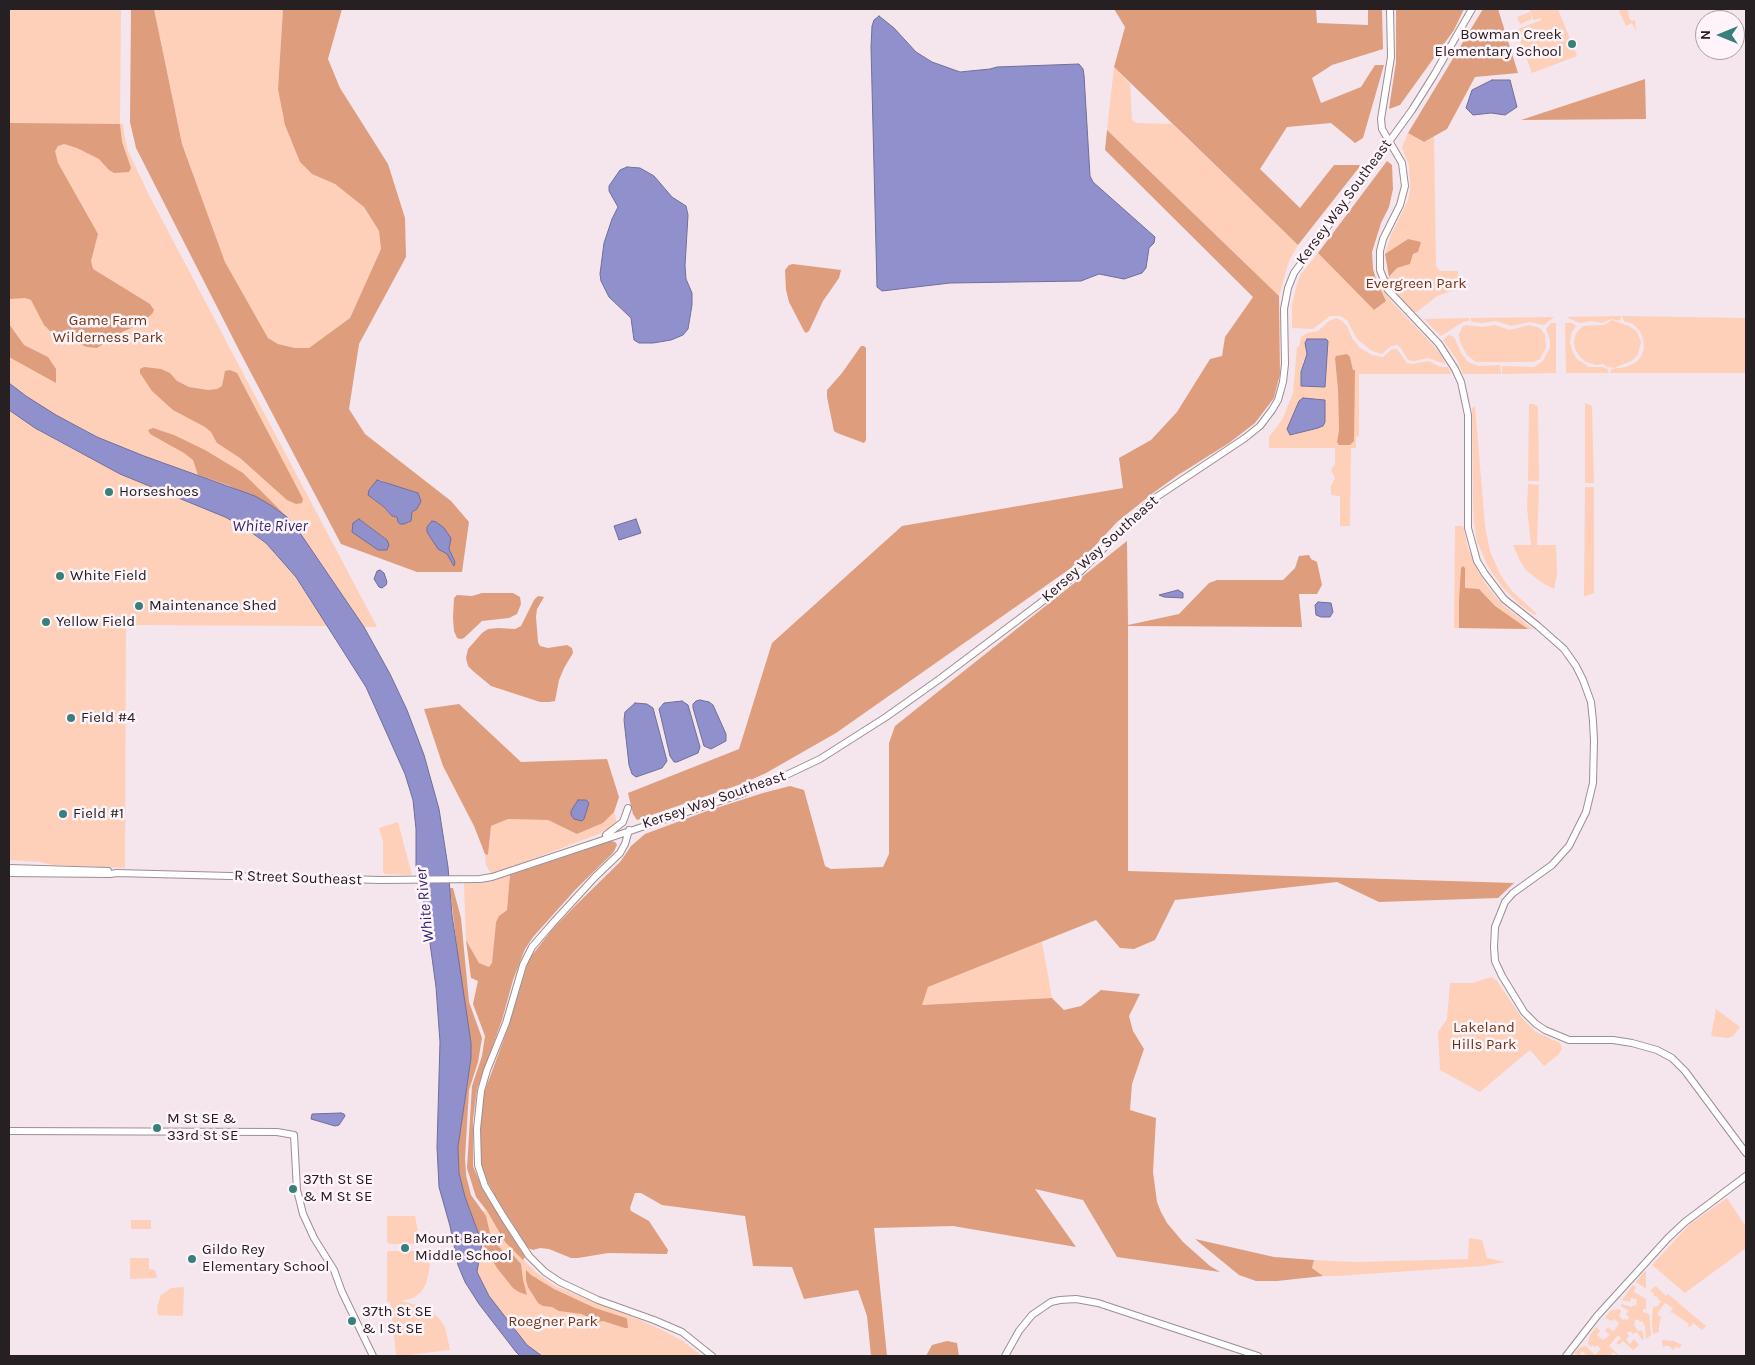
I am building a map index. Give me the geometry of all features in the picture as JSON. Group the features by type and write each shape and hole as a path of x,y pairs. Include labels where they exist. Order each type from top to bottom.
{"street":[{"path":"1390,9 1391,57 1381,119 1382,129 1402,163 1405,186 1400,205 1382,239 1380,270 1388,290 1439,344 1455,369 1460,382 1468,415 1468,528 1477,561 1504,600 1564,649 1583,680 1591,702 1594,741 1593,783 1586,812 1569,846 1552,865 1513,893 1501,908 1494,927 1494,954 1498,969 1524,1012 1536,1024 1546,1030 1569,1040 1613,1040 1632,1043 1657,1050 1672,1058 1685,1071 1746,1153"},
{"name":"Kersey Way Southeast","path":"480,880 741,794 820,759 886,717 941,678 1068,582 1152,500 1260,426 1275,405 1283,382 1285,364 1284,309 1286,295 1294,273 1434,75 1472,9"},
{"path":"596,842 619,827 628,808"},
{"path":"629,830 620,853 595,877 540,937 523,964 506,1023 487,1070 481,1091 477,1128 477,1160 481,1178 496,1205 529,1256 545,1272 560,1282 598,1300 637,1313 682,1332 712,1356"},
{"name":"R Street Southeast","path":"9,868 95,869 117,873 480,880"},
{"name":"R Street Southeast","path":"9,873 117,873"},
{"path":"9,1131 277,1132 294,1135 297,1190 303,1214 314,1238 334,1270 349,1309 373,1356"},
{"path":"1566,1356 1599,1315 1664,1242 1685,1222 1746,1176"},
{"path":"1005,1356 1019,1331 1032,1315 1051,1302 1076,1299 1098,1302 1258,1356"}],"green space":[{"name":"Game Farm Wilderness Park","path":"9,9 121,9 120,123 123,124 128,151 149,195 377,627 364,627 300,533 287,517 272,506 255,496 97,437 56,415 9,383"},
{"path":"131,9 154,9 182,144 225,262 268,338 278,344 295,348 309,348 350,318 381,249 379,231 364,207 335,184 312,174 300,162 285,125 278,89 283,9 342,9 328,59 340,88 388,164 405,218 406,257 359,344 349,409 365,434 451,501 469,522 462,572 417,572 341,544 136,148 130,122","holes":["380,480 418,493 417,509 412,512 408,523 398,522 397,517 392,516 372,498 369,490","359,519 387,540 378,550 355,533"]},
{"path":"154,9 283,9 278,89 300,162 312,174 335,184 364,207 379,231 381,249 350,318 309,348 295,348 278,344 268,338 225,262 182,144"},
{"path":"1114,9 1316,9 1317,23 1368,25 1368,9 1382,9 1383,49 1332,65 1312,78 1321,103 1361,87 1375,65 1384,65 1363,138 1355,143 1331,123 1287,127 1260,169 1300,208 1334,165 1361,165 1298,245 1114,67 1125,27"},
{"path":"1396,9 1464,9 1454,30 1400,105 1389,109 1396,62"},
{"path":"1483,9 1498,9 1518,73 1475,77 1447,129 1424,142 1408,133"},
{"path":"1529,9 1558,9 1577,56 1532,73 1516,30 1541,20 1541,18 1534,20"},
{"path":"1621,9 1628,9 1629,18 1632,21 1635,20 1636,31 1632,23 1626,26 1619,11"},
{"path":"1530,12 1532,19 1520,24 1517,17"},
{"path":"1114,67 1130,84 1132,120 1136,123 1172,124 1298,245 1289,261 1279,296 1107,130"},
{"path":"1645,79 1646,119 1521,120"},
{"path":"9,123 120,124 122,142 131,168 129,172 114,173 99,159 64,144 58,146 55,151 58,163 98,234 91,261 93,269 150,304 154,310 152,314 138,325 122,332 97,348 87,347 52,333 44,325 31,300 25,298 9,299"},
{"path":"1107,130 1279,296 1280,374 1274,398 1255,423 1229,443 1153,493 1117,522 1081,561 836,733 766,773 744,783 637,820 633,814 628,793 739,749 772,643 902,526 1123,488 1119,458 1151,440 1177,412 1210,359 1222,356 1225,337 1253,297 1105,150"},
{"name":"Evergreen Park","path":"1408,133 1424,142 1434,136 1436,266 1440,271 1458,271 1460,286 1457,291 1437,296 1417,312 1413,312 1392,290 1386,278 1391,276 1397,268 1410,264 1413,254 1418,252 1408,239 1385,254 1391,235 1408,200 1410,190 1409,166 1402,147"},
{"path":"1387,161 1392,165 1393,189 1389,207 1381,223 1372,252 1373,269 1386,301 1374,310 1318,253"},
{"path":"1408,239 1421,242 1418,252 1413,254 1410,264 1397,268 1389,277 1385,254"},
{"path":"1318,253 1374,310 1386,301 1377,282 1380,284 1391,301 1442,356 1445,364 1428,358 1414,361 1408,360 1397,345 1391,346 1382,354 1372,351 1357,339 1347,320 1340,316 1330,316 1313,329 1292,328 1292,305 1297,284 1301,274"},
{"path":"789,265 841,270 839,278 823,301 809,331 806,333 789,302 786,290 785,270"},
{"path":"1621,316 1620,321 1611,319 1602,323 1591,321 1580,323 1566,317"},
{"path":"1622,316 1746,318 1746,373 1610,373 1611,369 1626,367 1635,363 1640,358 1644,349 1640,331 1633,324 1624,321"},
{"path":"1554,317 1544,325 1530,322 1511,326 1496,321 1473,322 1470,318"},
{"path":"1337,318 1342,321 1360,348 1372,355 1383,357 1392,349 1397,349 1407,363 1428,361 1441,367 1448,367 1451,374 1359,374 1359,436 1356,437 1356,448 1351,448 1350,526 1340,526 1340,496 1331,495 1331,486 1335,478 1331,470 1335,464 1335,448 1269,448 1269,437 1282,420 1293,393 1297,347 1299,347 1301,337 1307,333 1318,331 1329,321","holes":["1307,339 1326,339 1328,341 1325,387 1303,387 1303,362 1307,354 1305,343","1350,357 1353,370 1337,442 1339,430 1335,358","1303,398 1325,400 1322,427 1293,435 1287,429 1299,401"]},
{"path":"1469,318 1469,321 1463,322 1441,336 1424,319"},
{"path":"1612,320 1629,326 1637,332 1641,342 1638,355 1631,361 1615,368 1586,362 1575,349 1576,333 1583,326 1604,325"},
{"path":"1551,323 1556,323 1556,373 1502,374 1502,366 1534,367 1543,361 1550,348 1550,340 1546,329"},
{"path":"1565,323 1572,323 1576,326 1571,334 1570,343 1577,359 1589,367 1608,369 1609,373 1566,373"},
{"path":"9,324 24,345 48,357 56,369 56,383 9,357"},
{"path":"1495,325 1510,330 1529,325 1537,327 1545,335 1546,347 1540,359 1534,362 1476,362 1467,355 1460,342 1459,334 1463,326 1483,327"},
{"path":"1449,335 1454,337 1461,353 1468,362 1479,366 1500,365 1501,374 1463,374 1457,360 1443,340"},
{"path":"861,346 866,348 866,440 864,443 834,431 827,397 827,390"},
{"path":"1347,354 1350,357 1353,370 1355,370 1354,441 1350,445 1339,445 1337,442 1339,430 1335,358 1336,356"},
{"path":"144,367 161,369 170,373 177,381 189,387 208,390 217,389 222,386 225,371 230,370 237,373 303,499 302,503 296,504 287,500 240,458 217,443 211,432 205,427 173,410 152,391 140,373 140,369"},
{"path":"1585,403 1592,406 1594,483 1585,483"},
{"path":"1529,404 1534,404 1538,407 1539,481 1528,481"},
{"path":"1475,406 1485,526 1490,551 1501,576 1512,591 1537,614 1535,615 1520,605 1503,588 1487,565 1477,541 1473,507 1472,408"},
{"path":"9,410 56,440 120,474 225,517 244,527 266,543 281,559 296,577 327,626 126,625 125,868 52,865 40,862 9,860"},
{"path":"153,428 174,435 205,450 243,473 287,517 272,506 228,485 198,475 193,460 150,434 148,430"},
{"path":"1528,484 1539,485 1537,545 1556,545 1557,576 1554,589 1541,582 1526,570 1513,545 1531,545 1527,507"},
{"path":"1585,487 1594,487 1594,593 1584,596"},
{"path":"1455,526 1463,526 1468,548 1487,586 1502,604 1533,629 1454,628"},
{"path":"1127,541 1128,625 1179,614 1209,583 1217,580 1283,580 1295,568 1299,556 1309,555 1311,559 1317,562 1322,585 1317,594 1299,594 1302,627 1128,626 1128,871 1514,883 1498,898 1379,902 1337,882 1175,900 1155,940 1134,949 1120,948 1096,920 928,987 922,1005 1052,998 1064,1010 1081,1006 1101,990 1140,994 1129,1016 1133,1031 1144,1049 1132,1084 1130,1110 1156,1118 1153,1172 1157,1202 1167,1223 1183,1242 1210,1266 1220,1272 1117,1257 1083,1200 1035,1189 1076,1247 953,1226 874,1228 887,1356 871,1356 867,1316 858,1290 804,1299 792,1267 753,1266 745,1216 662,1205 641,1193 635,1193 630,1208 631,1211 649,1221 668,1250 667,1254 608,1253 571,1258 549,1249 540,1248 533,1250 528,1248 495,1196 481,1169 479,1135 484,1093 508,1028 529,959 551,931 620,862 631,846 645,834 707,811 790,786 804,790 825,866 831,869 883,867 889,854 889,743 895,726"},
{"path":"1463,566 1465,568 1465,588 1479,589 1495,606 1528,629 1459,628 1461,568"},
{"path":"482,593 513,593 520,597 521,604 517,614 509,618 482,621 464,638 457,638 454,631 453,618 454,598 457,595 472,596"},
{"path":"538,596 544,597 537,609 536,617 540,646 548,648 567,645 572,648 573,653 559,680 555,701 549,702 540,702 491,686 468,666 466,658 468,649 488,629 515,629 521,626 534,600"},
{"path":"459,704 521,762 607,759 619,797 614,812 603,823 577,834 548,820 508,819 491,826 488,855 485,854 474,826 443,766 424,709"},
{"path":"614,812 617,823 599,834 496,873 491,874 486,865 485,854 488,855 491,826 508,819 548,820 577,834 603,823"},
{"path":"398,822 412,875 385,874 383,872 383,841 379,828"},
{"path":"611,841 617,845 613,853 576,889 533,937 525,949 477,1089 473,1120 473,1166 483,1190 525,1257 523,1260 505,1242 487,1211 476,1197 467,1168 472,1086 482,1056 485,1036 473,1004 478,981 471,978 466,940 479,963 489,967 492,963 496,922 499,916 507,910 510,875"},
{"path":"510,875 507,910 499,916 496,922 492,963 489,967 479,963 466,940 464,882 495,879"},
{"path":"450,888 453,888 461,918 469,1002 482,1038 478,1062 469,1090 465,1158 466,1175 471,1195 486,1216 490,1233 495,1243 502,1250 512,1254 521,1264 527,1295 513,1288 497,1268 482,1243 465,1197 459,1173 458,1147 471,1058 471,1043 462,991"},
{"path":"1042,942 1052,998 921,1005 928,987"},
{"name":"Lakeland Hills Park","path":"1492,977 1497,981 1522,1018 1536,1032 1560,1043 1562,1049 1558,1055 1544,1066 1530,1050 1480,1092 1440,1070 1438,1032 1447,1019 1450,983 1472,983"},
{"path":"1716,1009 1740,1027 1733,1036 1728,1038 1711,1036"},
{"path":"1727,1198 1746,1227 1746,1248 1685,1293 1652,1265 1690,1224"},
{"name":"Roegner Park","path":"471,1211 487,1211 505,1242 537,1273 555,1286 662,1330 683,1341 702,1356 540,1355 527,1345 489,1296 477,1272 482,1243"},
{"path":"387,1216 415,1216 420,1244 390,1244 387,1242"},
{"path":"131,1220 151,1220 151,1229 131,1229"},
{"path":"1469,1238 1482,1240 1487,1258 1505,1262 1483,1266 1337,1276 1323,1276 1312,1268 1314,1260 1356,1262 1468,1259"},
{"path":"1195,1239 1274,1257 1314,1260 1312,1268 1323,1276 1277,1281 1256,1281 1239,1275"},
{"path":"389,1251 427,1251 430,1266 426,1284 421,1292 413,1298 401,1301 424,1307 439,1318 445,1327 450,1350 399,1356 396,1354 390,1302 387,1302 387,1253"},
{"path":"130,1258 149,1258 149,1269 155,1270 157,1278 130,1279"},
{"path":"526,1270 554,1289 595,1308 626,1318 628,1328 603,1321 598,1323 582,1314 559,1311 552,1307 543,1306 538,1303 528,1287"},
{"path":"1646,1272 1646,1289 1636,1282"},
{"path":"1633,1285 1636,1287 1634,1292 1646,1299 1646,1309 1643,1309 1643,1312 1649,1314 1651,1335 1646,1339 1645,1326 1638,1319 1634,1321 1634,1325 1638,1331 1642,1330 1644,1339 1642,1340 1637,1332 1633,1334 1630,1331 1627,1333 1629,1336 1626,1339 1630,1344 1634,1339 1639,1345 1633,1350 1623,1341 1619,1345 1616,1343 1621,1338 1618,1335 1609,1346 1617,1355 1613,1352 1610,1356 1587,1356 1582,1351 1579,1356 1574,1353 1579,1348 1586,1346 1595,1355 1601,1349 1597,1345 1595,1347 1592,1345 1591,1347 1588,1344 1590,1335 1596,1327 1600,1331 1597,1335 1603,1340 1610,1335 1605,1331 1608,1327 1612,1331 1615,1330 1619,1323 1614,1319 1612,1321 1605,1318 1610,1311 1621,1310 1619,1316 1623,1320 1629,1318 1626,1314 1629,1311 1621,1306 1621,1304 1632,1307 1633,1305 1636,1306 1637,1299 1631,1298 1630,1302 1622,1300"},
{"path":"1656,1286 1666,1296 1668,1294 1706,1326 1702,1330 1693,1323 1690,1327 1688,1326 1689,1324 1672,1312 1669,1315 1673,1308 1665,1303 1657,1314 1661,1317 1659,1332 1653,1334 1653,1307 1658,1306 1662,1302 1658,1297 1653,1296 1654,1293 1650,1292"},
{"path":"184,1287 182,1316 158,1315 157,1307 161,1295 171,1288"},
{"path":"1662,1340 1674,1341 1682,1345 1679,1348 1675,1347 1673,1350 1669,1346 1664,1346 1663,1348"},
{"path":"947,1341 957,1343 959,1356 926,1356 932,1345"}],"water":[{"path":"879,16 894,28 916,52 932,62 960,72 997,67 1079,64 1083,69 1084,75 1090,176 1093,182 1155,237 1154,243 1149,248 1146,268 1142,273 1124,279 1099,274 1081,281 950,283 882,291 877,287 871,47 872,26 874,20"},
{"path":"1492,80 1510,80 1517,107 1505,115 1491,113 1473,115 1466,108 1472,90"},
{"path":"627,167 640,168 654,176 672,197 686,206 688,215 685,266 686,279 692,293 692,305 688,329 683,335 671,340 639,343 634,340 631,318 609,297 601,281 600,274 604,243 618,207 609,191 609,186 620,170"},
{"path":"1307,339 1326,339 1328,341 1325,387 1301,386 1301,372 1307,354 1305,343"},
{"name":"White River","path":"9,383 56,415 97,437 255,496 287,517 364,627 390,674 407,710 424,755 439,809 448,867 452,915 471,1043 471,1058 458,1147 459,1173 465,1197 482,1243 477,1272 489,1296 527,1345 542,1356 520,1356 516,1352 479,1304 465,1282 458,1265 439,1187 437,1147 440,1042 436,987 426,914 416,866 416,829 413,800 405,774 366,687 296,577 266,543 244,527 225,517 120,474 35,428 9,410"},
{"path":"1303,398 1325,400 1325,422 1323,426 1318,428 1290,435 1287,429 1299,401"},
{"path":"377,480 418,493 421,501 417,509 412,512 411,521 400,524 397,517 392,516 384,507 368,495 369,490"},
{"path":"359,519 387,540 389,545 387,550 378,550 352,532 353,523"},
{"path":"636,519 641,533 619,540 614,526"},
{"path":"432,521 444,528 451,538 449,549 455,562 454,566 447,554 438,549 427,532 427,527"},
{"path":"380,570 384,573 387,582 382,588 379,587 374,579 377,571"},
{"path":"1178,590 1183,593 1183,598 1159,595"},
{"path":"1318,602 1331,603 1333,612 1330,617 1316,615 1315,605"},
{"path":"700,700 713,705 726,734 726,741 711,749 704,746 693,708 693,704"},
{"path":"682,701 688,705 700,747 698,753 674,762 670,756 659,709 664,703"},
{"path":"635,703 647,704 653,708 667,761 662,768 636,777 632,774 629,765 624,720 625,712"},
{"path":"578,800 586,800 589,803 582,821 574,819 571,815 571,811"},
{"path":"341,1113 345,1116 339,1125 335,1126 311,1119 312,1114"}],"place":[{"name":"Bowman Creek Elementary School","path":"1572,44"},
{"name":"Horseshoes","path":"109,492"},
{"name":"White Field","path":"60,576"},
{"name":"Maintenance Shed","path":"139,606"},
{"name":"Yellow Field","path":"46,622"},
{"name":"Field #4","path":"71,718"},
{"name":"Field #1","path":"63,814"},
{"name":"M St SE & 33rd St SE","path":"157,1128"},
{"name":"37th St SE & M St SE","path":"293,1189"},
{"name":"Mount Baker Middle School","path":"405,1248"},
{"name":"Gildo Rey Elementary School","path":"192,1259"},
{"name":"37th St SE & I St SE","path":"352,1321"}]}
